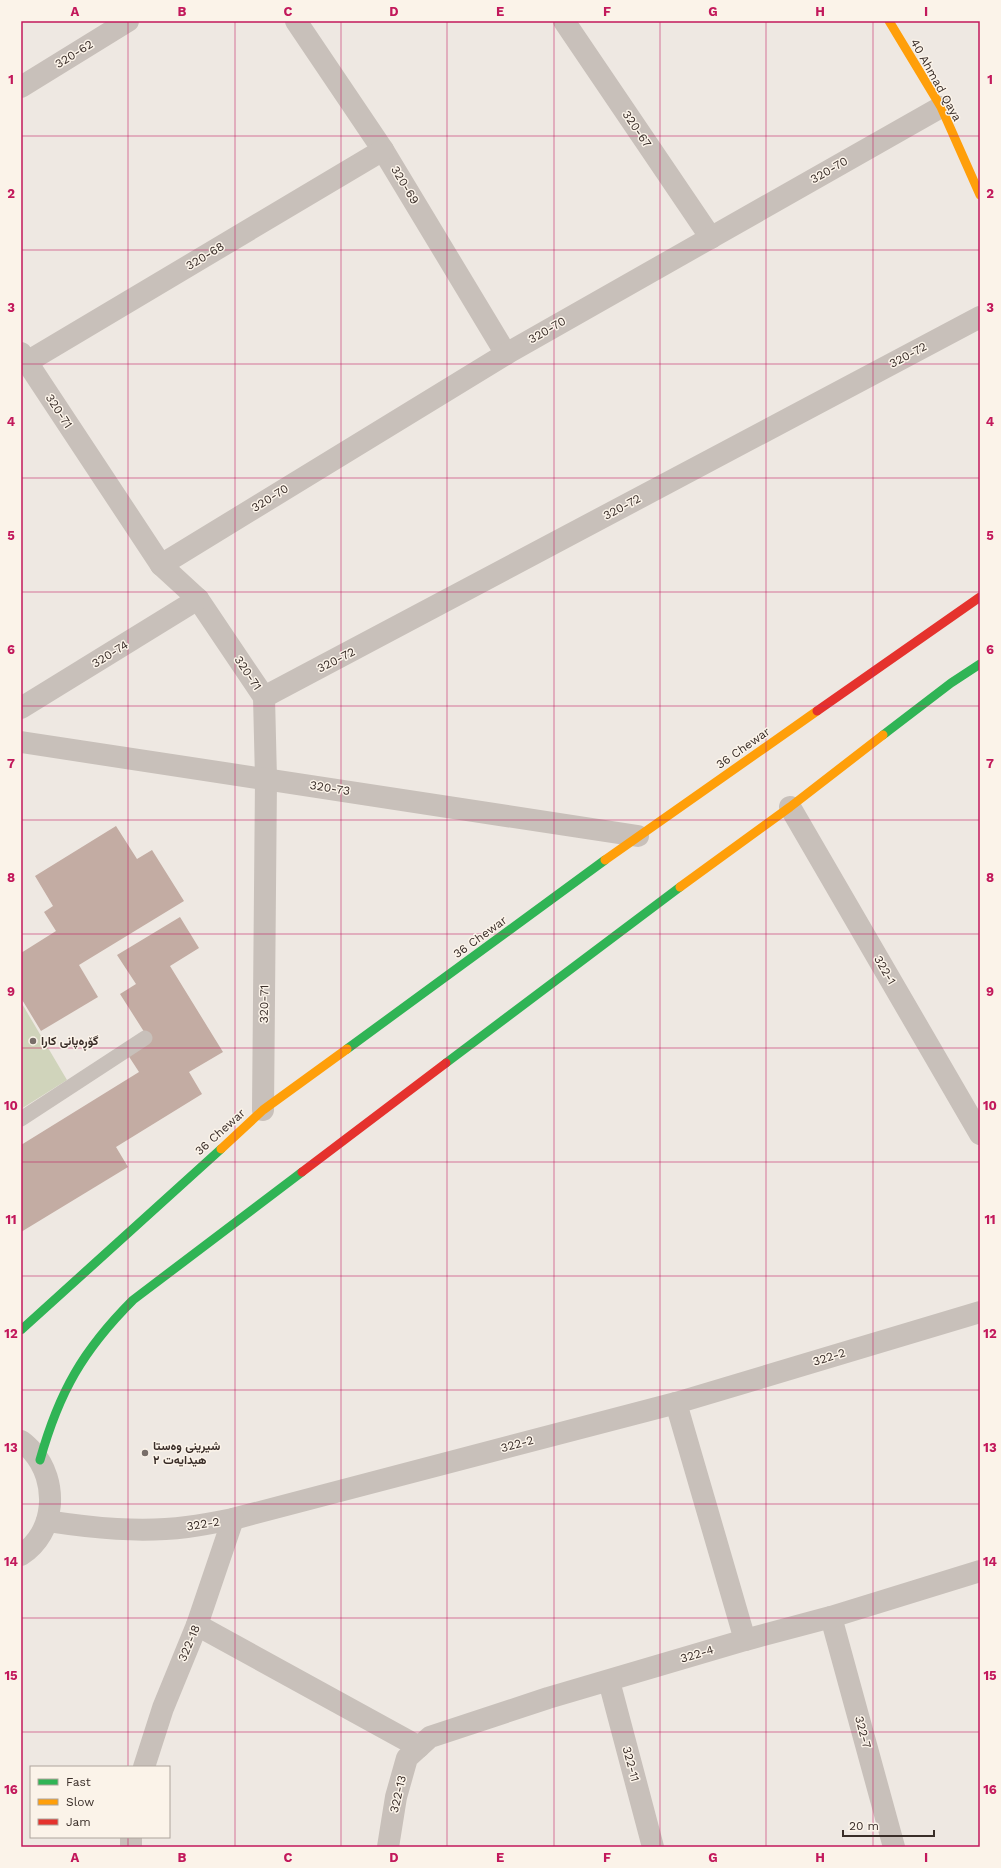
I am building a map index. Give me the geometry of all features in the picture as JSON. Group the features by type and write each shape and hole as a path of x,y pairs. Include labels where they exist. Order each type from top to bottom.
{"street":[{"name":"320-62","path":"21,87 128,21"},
{"name":"320-69","path":"296,21 383,150 506,354"},
{"name":"40 Ahmad Qaya","path":"889,21 941,107 980,195"},
{"name":"320-67","path":"572,24 711,238"},
{"name":"320-70","path":"161,565 506,354 941,107"},
{"name":"320-68","path":"24,357 383,150"},
{"name":"320-72","path":"264,697 980,317"},
{"name":"320-71","path":"24,357 161,565 198,599 264,697 266,779 262,1110"},
{"name":"36 Chewar","path":"23,1323 262,1110 638,836 980,597"},
{"name":"320-74","path":"21,708 198,599"},
{"path":"40,1460 48,1430 59,1400 73,1372 90,1346 110,1322 133,1300 670,894 790,806 951,683 980,664"},
{"name":"320-73","path":"21,742 638,836"},
{"name":"322-1","path":"790,806 980,1134"},
{"name":"322-2","path":"47,1521 93,1528 140,1530 187,1527 233,1519 676,1403 980,1312"},
{"path":"676,1403 745,1640"},
{"path":"21,1441 40,1460 48,1480 51,1501 47,1521 37,1539 21,1555"},
{"name":"322-18","path":"144,1766 162,1708 197,1625 233,1519"},
{"name":"322-4","path":"419,1747 430,1737 548,1698 745,1640 831,1617 980,1571"},
{"name":"322-7","path":"831,1617 894,1847"},
{"path":"197,1625 419,1747"},
{"name":"322-11","path":"609,1680 653,1847"},
{"name":"322-13","path":"388,1847 396,1797 407,1758 419,1747"}],"lane":[{"path":"21,1119 145,1038"}],"green space":[{"name":"گۆڕەپانی کارا","path":"21,1002 67,1080 21,1109"}],"building":[{"path":"116,826 137,859 152,850 184,901 79,965 98,997 41,1031 21,998 21,953 56,931 44,912 53,906 35,876"},
{"path":"180,917 199,948 170,966 223,1052 189,1072 202,1094 116,1147 128,1167 21,1232 21,1145 139,1072 126,1052 148,1038 120,994 136,984 117,955"}],"traffic: fast":[{"path":"883,735 951,683 980,664"},
{"path":"347,1049 605,860"},
{"path":"446,1063 680,887"},
{"path":"21,1330 221,1149"},
{"path":"40,1460 56,1413 75,1373 115,1318 133,1300 302,1172"}],"traffic: slow":[{"path":"889,21 941,107 980,195"},
{"path":"605,860 817,711"},
{"path":"680,887 790,807 883,735"},
{"path":"221,1149 263,1110 347,1049"}],"traffic: jam":[{"path":"817,711 980,597"},
{"path":"302,1172 446,1063"}],"place":[{"name":"گۆڕەپانی کارا","path":"33,1041"},
{"name":"شیرینی وەستا هیدایەت ٢","path":"145,1453"}]}
